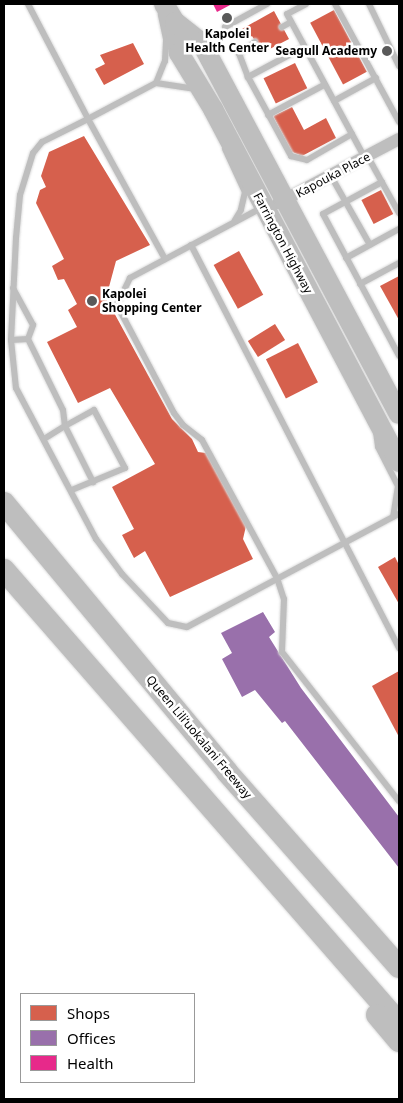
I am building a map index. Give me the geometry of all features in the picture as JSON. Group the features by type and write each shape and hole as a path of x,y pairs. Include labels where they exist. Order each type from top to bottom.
{"highway":[{"name":"Queen Liliʻuokalani Freeway","path":"4,503 227,772 399,967"},
{"path":"4,570 399,1023"},
{"path":"154,683 242,768 399,947"},
{"path":"204,800 303,931 399,1041"}],"main road":[{"name":"Farrington Highway","path":"164,4 175,22 201,42 399,414"},
{"name":"Farrington Highway","path":"175,22 179,53 225,132 399,462"}],"street":[{"name":"Kapouka Place","path":"264,207 285,201 399,139"}],"lane":[{"path":"28,4 88,119 165,259"},
{"path":"159,4 166,39 166,61 156,83 42,142 32,153 20,196 12,287 11,340 16,388 72,490 96,539 122,574 168,623 187,627 396,516 398,486 378,447 377,421"},
{"path":"225,27 267,4"},
{"path":"306,4 287,14 324,85 399,213"},
{"path":"335,4 399,122"},
{"path":"369,4 399,66"},
{"path":"282,27 292,22"},
{"path":"255,42 238,54 248,77 291,156 298,160 307,160 352,134"},
{"path":"248,77 304,47"},
{"path":"334,101 376,78"},
{"path":"156,83 202,91"},
{"path":"268,115 324,85"},
{"path":"225,132 226,156 244,192 241,210 235,221"},
{"path":"332,176 370,245"},
{"path":"382,182 323,214 399,356"},
{"path":"264,207 130,278 117,305 174,413 183,425 202,440 277,578 284,599 282,652 399,801"},
{"path":"346,258 399,229"},
{"path":"191,245 399,648"},
{"path":"360,284 399,263"},
{"path":"12,287 33,325 28,338 63,410 65,426 93,482"},
{"path":"11,340 28,338"},
{"path":"44,439 94,410 125,468 72,490"}],"building: Shops":[{"path":"334,10 367,72 343,84 310,23"},
{"path":"274,11 289,39 262,53 252,36 245,40 240,30"},
{"path":"133,43 144,64 104,85 95,69 105,64 100,55"},
{"path":"295,63 307,88 276,104 264,78"},
{"path":"292,107 304,130 326,118 336,138 302,156 292,152 273,116"},
{"name":"Kapolei Shopping Center","path":"84,136 150,245 116,261 106,298 172,419 192,439 198,452 206,453 246,526 243,539 253,559 170,597 145,551 134,558 122,535 134,529 112,487 155,464 110,388 78,403 47,342 77,327 68,310 77,304 64,279 58,280 52,266 64,259 36,203 40,190 46,187 41,176 49,152"},
{"path":"381,190 393,214 374,224 361,200"},
{"path":"239,251 263,295 238,309 214,265"},
{"path":"399,276 399,320 380,286"},
{"path":"275,324 285,340 258,357 248,341"},
{"path":"298,343 318,382 286,399 266,359"},
{"path":"395,557 399,565 399,604 378,567"},
{"path":"399,671 399,737 372,686"}],"building: Offices":[{"path":"263,612 275,632 269,637 301,688 399,817 399,868 285,721 282,723 255,690 242,697 222,659 232,653 221,633"}],"building: Health":[{"path":"213,4 232,4 217,12"}],"place":[{"name":"Kapolei Health Center","path":"227,18"},
{"name":"Seagull Academy","path":"387,51"},
{"name":"Kapolei Shopping Center","path":"92,301"}]}
